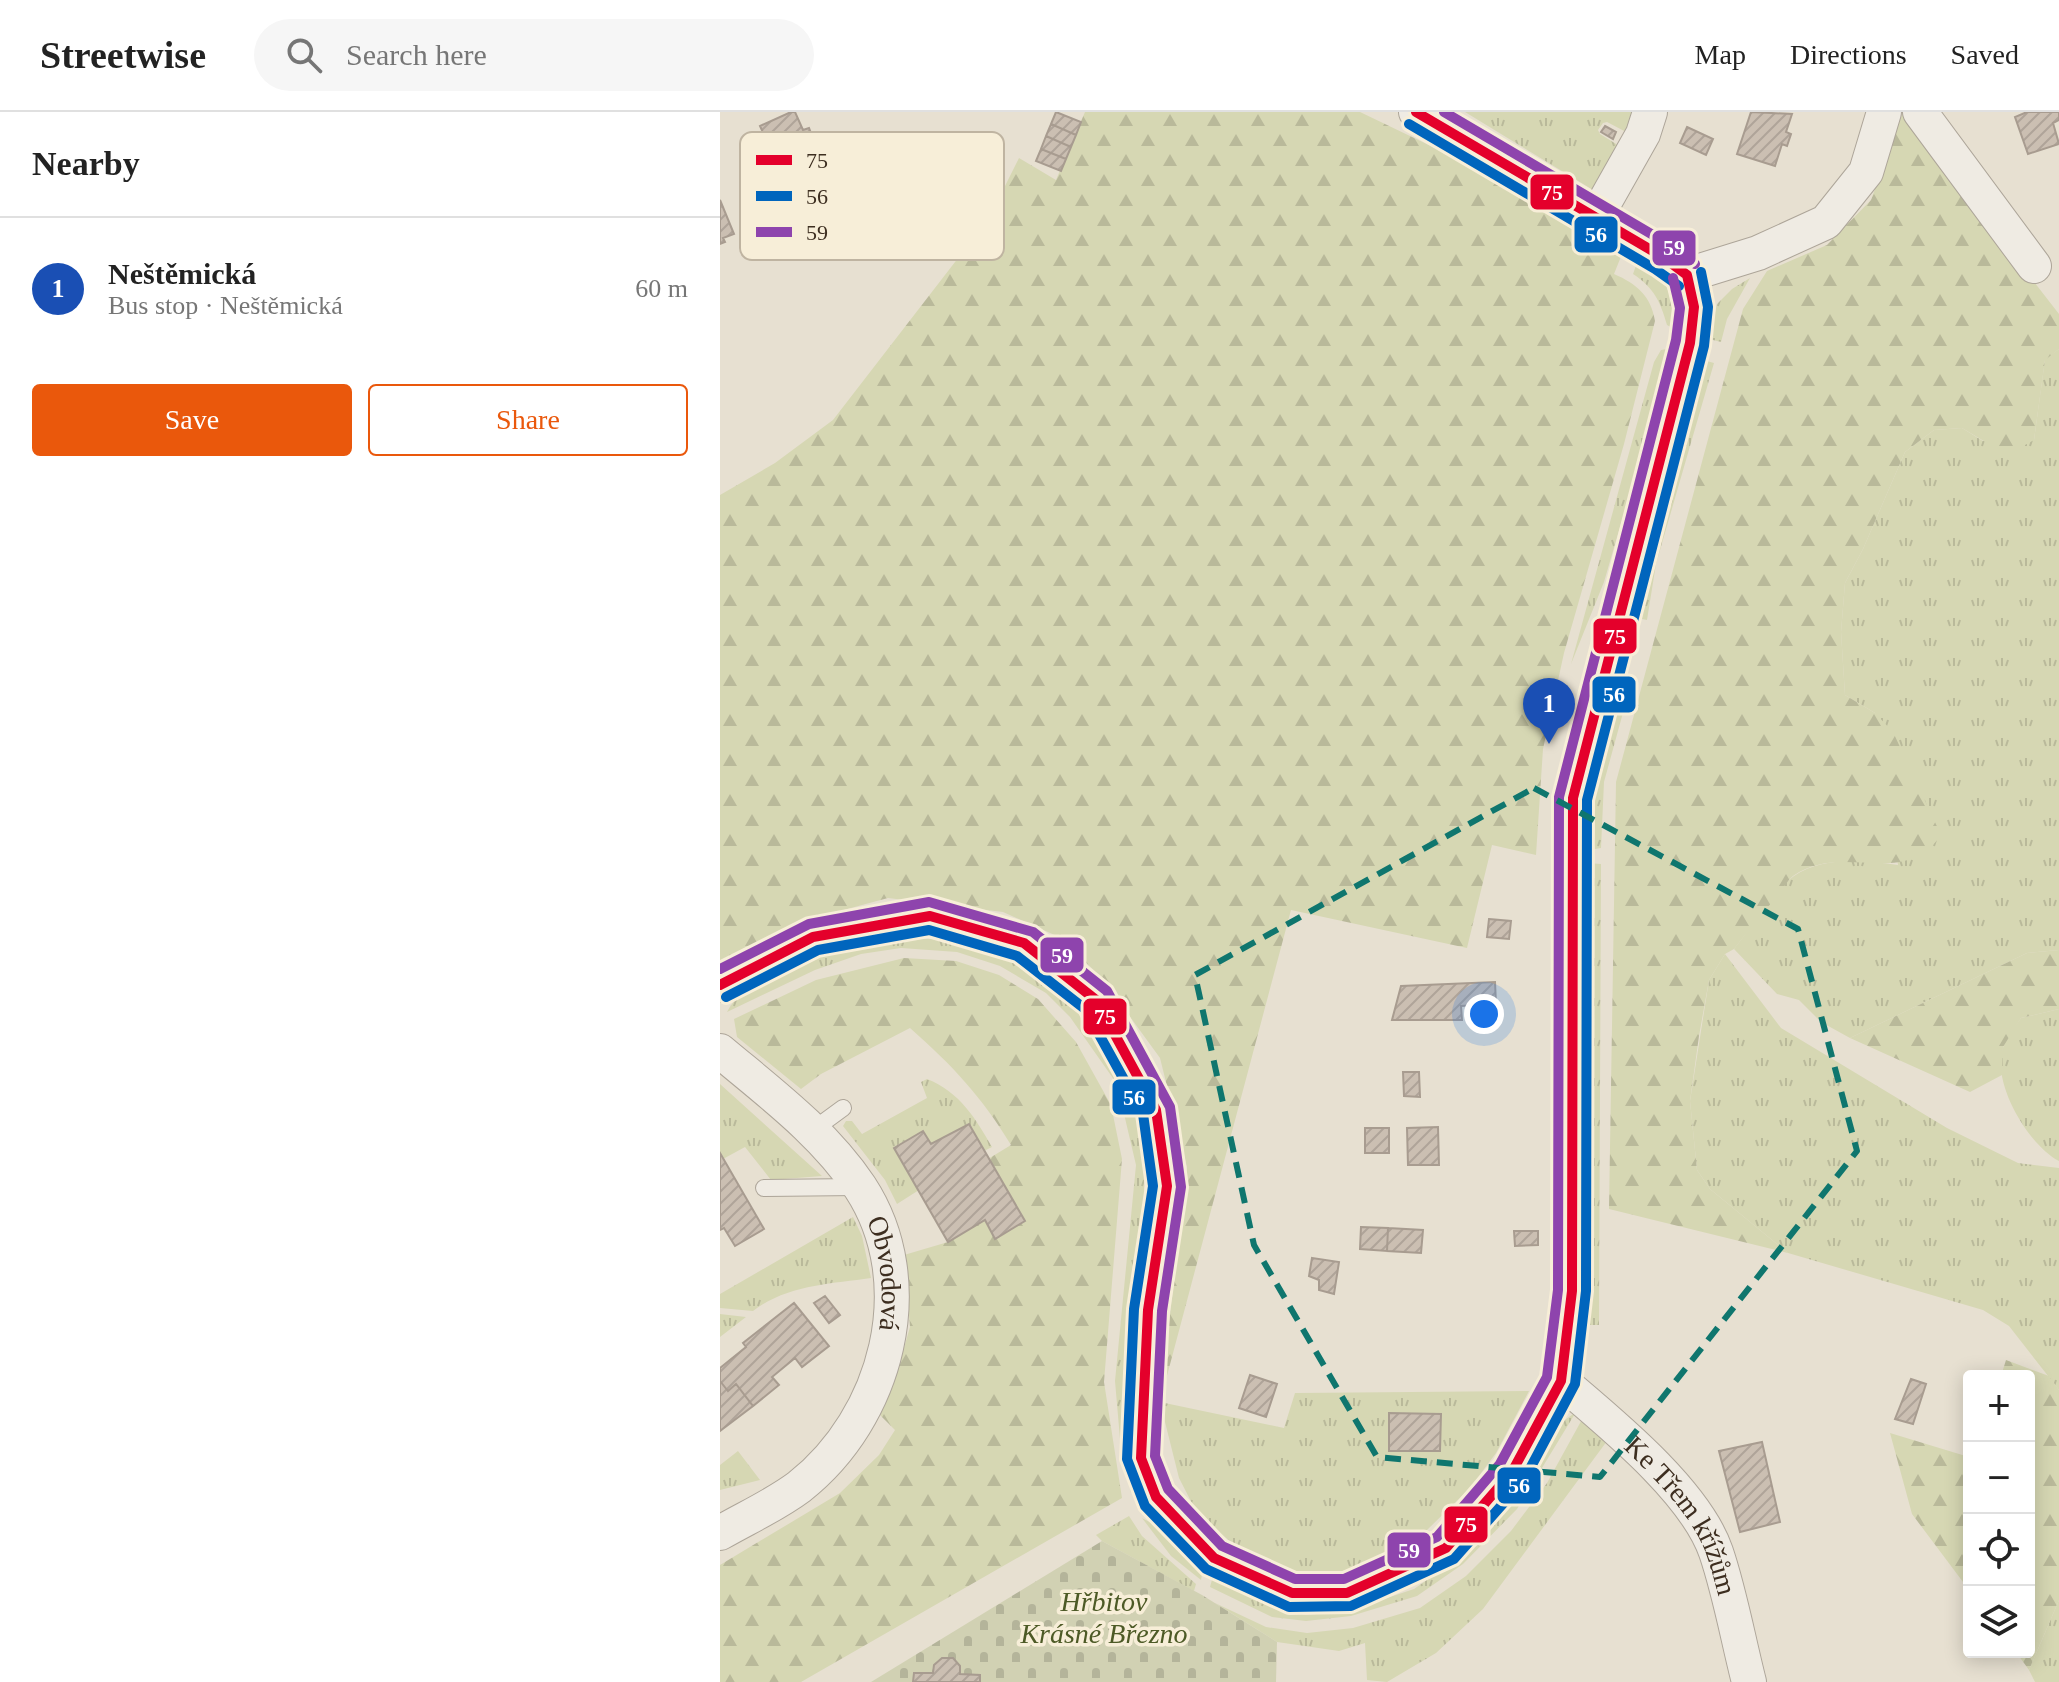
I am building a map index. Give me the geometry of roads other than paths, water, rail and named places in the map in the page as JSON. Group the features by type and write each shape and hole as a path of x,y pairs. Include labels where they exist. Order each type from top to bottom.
{"street":[{"path":"720,985 813,937 930,916 1024,943 1096,1000 1156,1110 1167,1186 1148,1310 1141,1458 1156,1497 1214,1558 1292,1593 1347,1593 1446,1548 1512,1472 1561,1381 1572,1291 1573,798 1690,343 1694,307 1687,275 1663,257 1416,112"},
{"path":"1595,219 1643,134 1650,112"},
{"path":"1687,275 1758,253 1826,222 1866,172 1884,112"},
{"path":"1920,112 2034,266"},
{"name":"Obvodová","path":"720,1051 813,1130 860,1187 877,1216 892,1283 893,1317 877,1382 847,1439 799,1487 720,1533"},
{"name":"Ke Třem křížům","path":"1561,1381 1623,1433 1695,1512 1715,1550 1749,1682"}],"lane":[{"path":"813,1130 843,1108"},
{"path":"764,1188 860,1187"}],"place":[{"name":"Neštěmická","path":"1549,744"}],"park label":[{"name":"Hřbitov Krásné Březno","path":"1104,1617"}]}
